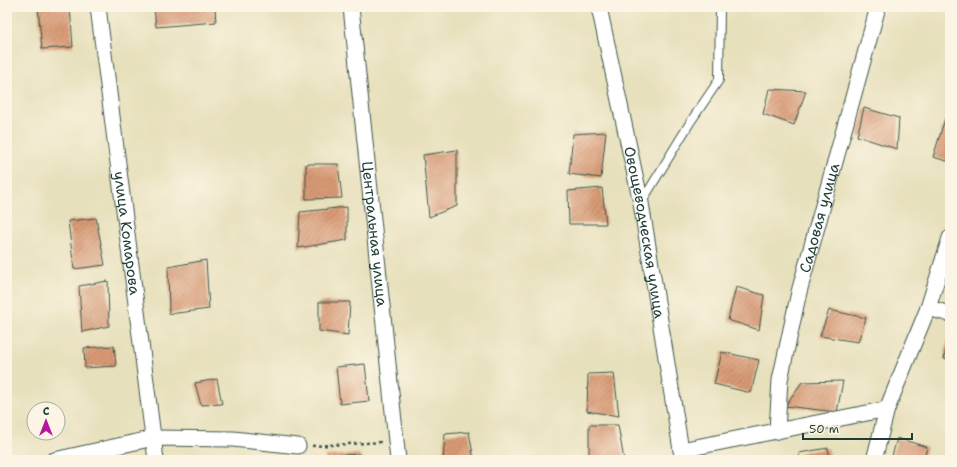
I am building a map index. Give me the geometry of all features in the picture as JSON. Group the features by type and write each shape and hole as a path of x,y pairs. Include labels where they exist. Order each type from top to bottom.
{"street":[{"name":"улица Комарова","path":"98,7 156,460"},
{"name":"Центральная улица","path":"351,7 398,460"},
{"name":"Овощеводческая улица","path":"599,7 641,203 682,455"},
{"name":"Садовая улица","path":"777,431 780,380 799,292 878,7"},
{"path":"874,460 887,409 928,308 950,238"},
{"path":"928,308 950,314"},
{"path":"682,455 777,431 887,409"},
{"path":"54,460 154,438 233,439 298,446"}],"lane":[{"path":"641,203 691,121 719,80 720,7"}],"path":[{"path":"298,446 396,442"}],"building":[{"path":"38,7 70,7 73,47 42,49"},
{"path":"154,7 215,7 216,22 156,27"},
{"path":"769,89 806,91 794,125 763,114"},
{"path":"864,108 899,118 897,149 857,136"},
{"path":"945,119 950,121 950,162 933,157"},
{"path":"606,132 601,178 569,174 573,134"},
{"path":"457,150 457,206 429,217 423,155"},
{"path":"306,164 338,164 342,198 306,199"},
{"path":"602,188 606,224 569,224 568,191"},
{"path":"347,207 347,240 298,248 300,212"},
{"path":"96,218 105,265 74,269 68,221"},
{"path":"206,260 209,309 169,314 168,267"},
{"path":"108,281 109,326 82,332 79,286"},
{"path":"736,287 764,295 759,330 728,320"},
{"path":"319,302 350,302 348,335 319,331"},
{"path":"829,310 866,318 858,342 820,336"},
{"path":"950,334 950,360 944,359"},
{"path":"114,346 116,366 85,368 84,348"},
{"path":"722,352 759,360 751,393 714,384"},
{"path":"365,364 369,401 340,404 336,367"},
{"path":"614,373 619,416 587,411 588,374"},
{"path":"217,379 222,404 201,405 195,383"},
{"path":"843,381 837,412 785,406 802,382"},
{"path":"589,425 618,425 624,460 589,460"},
{"path":"469,432 474,460 443,460 445,434"},
{"path":"897,438 927,447 924,460 891,460"},
{"path":"828,448 830,460 800,460 799,453"},
{"path":"360,454 360,460 325,460 325,456"}]}
